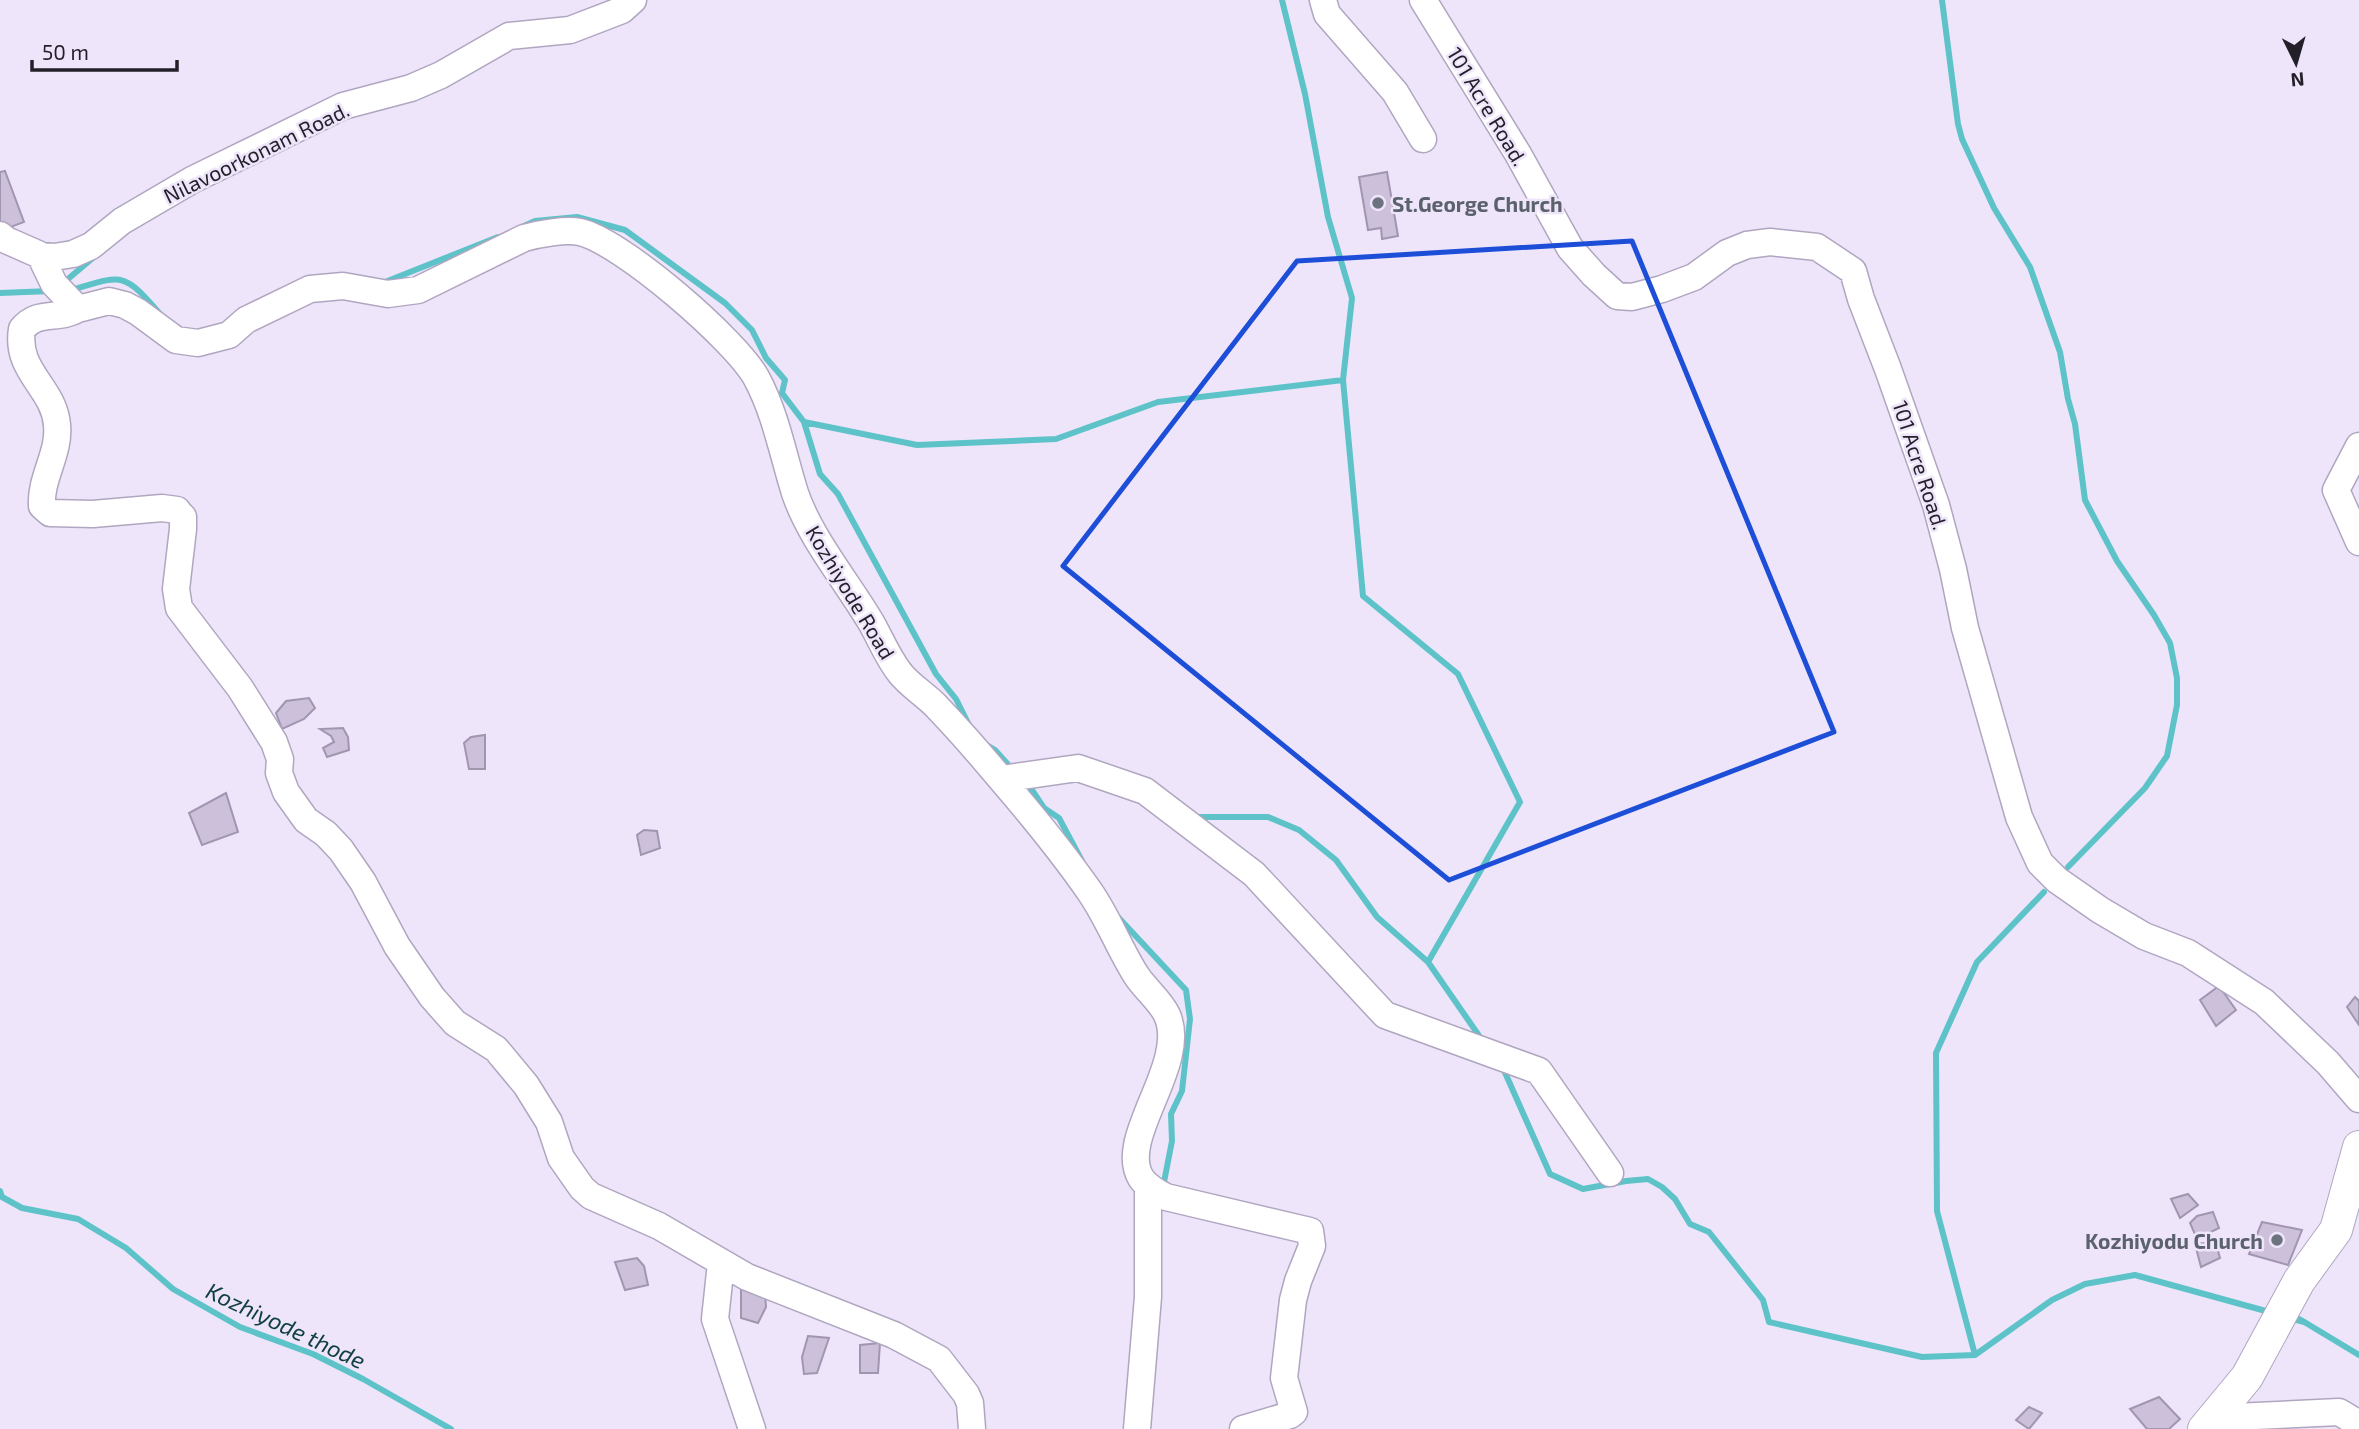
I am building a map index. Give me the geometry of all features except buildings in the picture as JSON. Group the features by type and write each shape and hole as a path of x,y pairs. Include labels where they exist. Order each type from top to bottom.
{"main road":[{"path":"2208,1424 2247,1377 2299,1281 2336,1230 2359,1147"}],"street":[{"name":"Nilavoorkonam Road.","path":"41,256 73,254 91,246 122,221 192,180 343,106 411,88 441,75 509,36 570,30 622,10 633,0"},
{"path":"1323,0 1327,14 1395,92 1423,139"},
{"name":"101 Acre Road.","path":"1423,0 1518,154 1570,247 1617,296 1632,297 1661,289 1694,276 1727,253 1746,245 1770,242 1817,247 1853,271 1936,505 1965,628 2020,817 2035,853 2057,880 2100,910 2144,936 2188,953 2264,1002 2328,1063 2359,1099"},
{"name":"Kozhiyode Road","path":"721,1263 659,1226 591,1196 582,1188 562,1158 549,1122 519,1076 496,1049 452,1020 432,997 397,946 363,882 341,850 326,834 306,820 286,792 279,773 280,759 269,733 240,688 178,608 176,589 184,529 177,510 162,508 93,514 50,513 42,506 42,492 52,461 57,426 51,405 23,357 22,329 35,318 61,316 65,295 125,305 176,340 198,343 229,335 246,320 310,289 343,286 388,294 418,290 541,233 576,231 590,235 630,257 688,305 736,350 749,367 766,400 800,503 888,656 901,675 935,705 1001,779 1091,893 1137,977 1166,1013 1170,1025 1171,1048 1137,1147 1136,1169 1148,1186"},
{"path":"0,235 41,256 65,295"},
{"path":"2359,446 2336,490 2359,542"},
{"path":"1001,779 1078,768 1145,791 1254,874 1385,1015 1539,1071 1610,1173"},
{"path":"1137,1429 1147,1297 1148,1186"},
{"path":"1148,1186 1166,1197 1196,1206 1219,1208 1310,1231 1312,1246 1293,1300 1283,1378 1294,1412 1243,1429"},
{"path":"752,1429 715,1319 721,1263 755,1280 894,1335 939,1359 966,1394 970,1403 972,1429"},
{"path":"2208,1424 2339,1412 2359,1424"}],"highlighted area":[{"path":"1632,241 1834,732 1449,880 1063,566 1297,261"}],"waterway":[{"path":"1282,0 1305,94 1328,217 1352,298 1343,380"},
{"path":"1942,0 1962,139 1994,208 2030,267 2060,352 2075,424 2085,500 2117,561 2170,643 2177,678 2177,705 2167,756 2145,788 2068,867"},
{"path":"524,226 535,221 577,217 625,230 725,303 752,330 766,358 785,380 782,393 804,422 820,474 838,494 936,674 956,699 968,723"},
{"path":"385,282 498,237"},
{"path":"62,284 94,257"},
{"path":"71,290 102,281 121,280 138,290 160,314"},
{"path":"0,293 51,291"},
{"path":"804,422 917,445 1056,439 1158,402 1343,380 1363,596 1458,674 1520,802 1428,962"},
{"path":"985,744 995,750 1013,770"},
{"path":"1030,787 1044,808 1059,818 1082,861"},
{"path":"1194,817 1268,817 1299,830 1336,860 1377,917 1428,962 1482,1040"},
{"path":"1975,1355 1937,1211 1936,1053 1977,962 2044,892"},
{"path":"1118,917 1186,990 1190,1019 1182,1091 1171,1114 1172,1141 1164,1182"},
{"path":"1503,1068 1550,1174 1583,1189 1648,1179 1662,1187 1675,1199 1690,1224 1709,1232 1763,1300 1769,1322 1922,1357 1975,1355 2052,1300 2085,1284 2135,1275 2273,1313"},
{"name":"Kozhiyode thode","path":"0,1191 2,1197 22,1208 78,1219 126,1248 173,1289 240,1327 313,1354 451,1429"},
{"path":"2289,1314 2304,1322 2290,1318"},
{"path":"2301,1320 2359,1355"}],"place":[{"name":"St.George Church","path":"1378,203"},
{"name":"Kozhiyodu Church","path":"2277,1240"}]}
